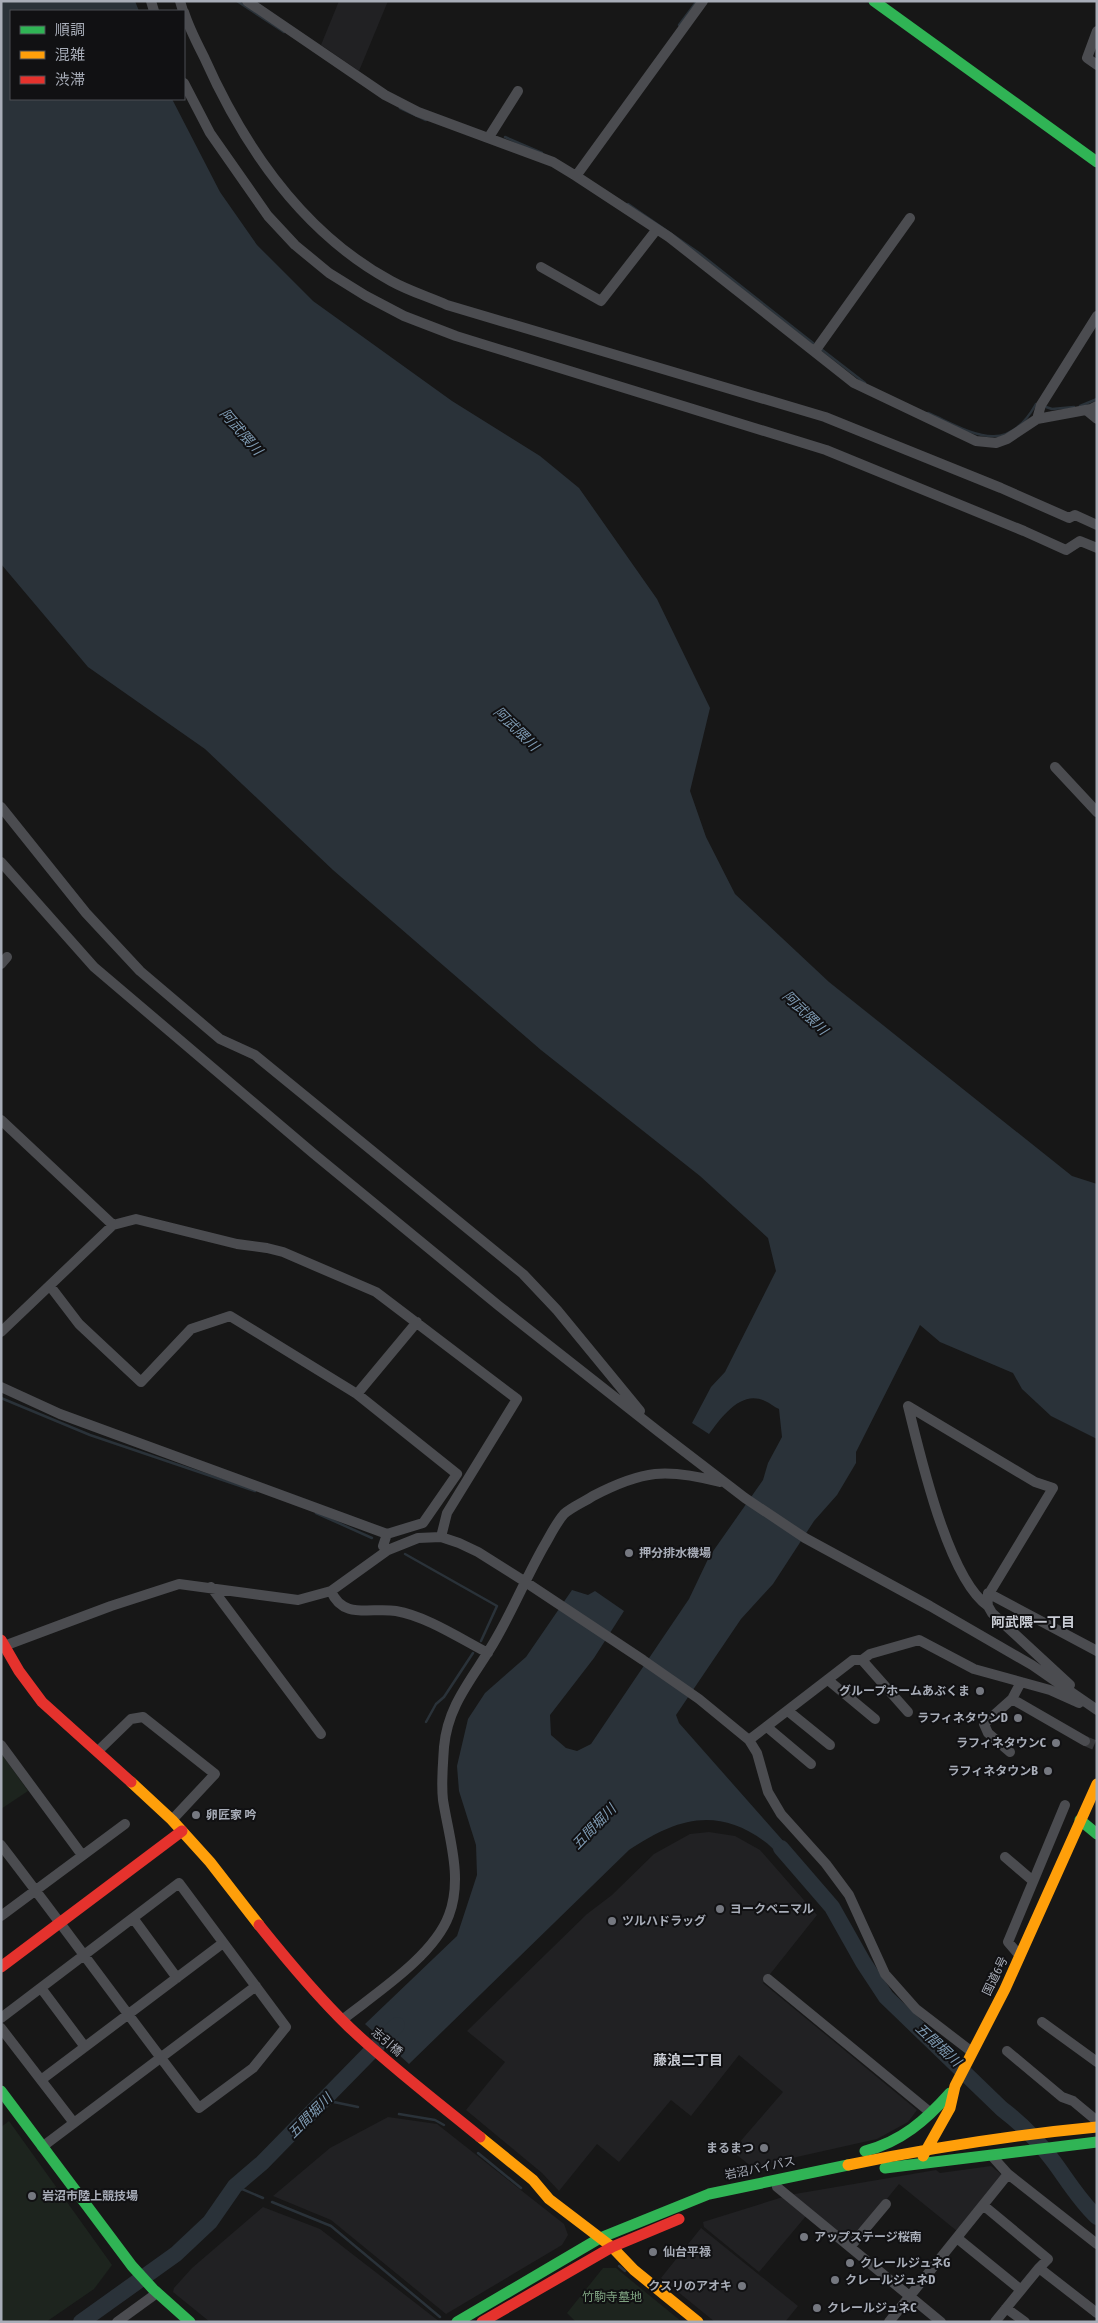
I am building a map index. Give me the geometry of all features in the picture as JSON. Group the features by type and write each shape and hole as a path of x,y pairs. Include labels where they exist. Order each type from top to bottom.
{"main road":[{"path":"874,1 1097,162"},
{"name":"志引橋","path":"3,1643 19,1672 42,1702 54,1715 98,1751 172,1820 210,1862 288,1961 346,2023 407,2078 533,2180 550,2199 600,2238 634,2270 698,2322"},
{"name":"国道6号","path":"902,2166 915,2161 929,2148 950,2108 955,2086 1020,1956 1097,1784"},
{"path":"1080,1820 1097,1834"},
{"path":"1,1967 182,1831"},
{"path":"719,2190 784,2168 881,2146 904,2135 932,2113 955,2086"},
{"path":"1,2091 132,2266 155,2291 190,2322"},
{"path":"950,2108 948,2125 952,2132 972,2142"},
{"name":"岩沼バイパス","path":"458,2322 600,2238 719,2190 929,2148 1041,2132 1097,2127"},
{"name":"岩沼バイパス","path":"718,2204 777,2187 853,2172 1052,2146 1097,2142"},
{"path":"482,2322 497,2317 612,2248 695,2212"}],"street":[{"path":"247,1 385,95 418,112 553,162 576,176 657,229 718,274 854,383 976,441 996,443 1007,439 1037,419 1086,410 1097,406"},
{"path":"576,176 703,1"},
{"path":"185,14 232,116 284,191 317,228 351,255 392,282 447,305 825,417 992,484 1069,518 1075,515 1097,525"},
{"path":"1097,31 1087,58 1097,65"},
{"path":"185,85 210,133 268,216 288,238 329,273 389,308 456,336 826,450 1066,550 1080,541 1097,548"},
{"path":"489,137 518,91"},
{"path":"815,351 910,218"},
{"path":"541,267 600,301 657,229"},
{"path":"1037,419 1041,405 1094,327"},
{"path":"1086,410 1097,419"},
{"path":"1055,767 1097,812"},
{"path":"1,807 86,914 140,971 220,1038 256,1054 523,1274 557,1310 600,1364 659,1432"},
{"path":"1,862 94,967 314,1154 659,1432 745,1498 805,1538 930,1606 1032,1665 1097,1710"},
{"path":"1,1120 113,1225"},
{"path":"1,1332 113,1225 136,1218 237,1244 283,1252 376,1292 517,1399 447,1513 441,1537"},
{"path":"1,1387 60,1414 387,1534 423,1523 457,1474 357,1394 230,1316 192,1329 140,1382 79,1324 50,1286"},
{"path":"357,1394 417,1322"},
{"path":"988,1606 988,1593 1053,1488 1035,1482 908,1406 932,1500 966,1583 978,1599 988,1606 992,1613 1097,1710"},
{"path":"346,2023 418,1959 437,1938 449,1916 453,1901 456,1871 443,1798 444,1746 447,1725 452,1708 488,1653 565,1514 600,1493 632,1478 660,1472 690,1474 726,1483"},
{"path":"387,1534 383,1546 388,1550"},
{"path":"3,1643 179,1584 298,1600 331,1591 388,1550 418,1538 441,1537 478,1552 643,1660 699,1699 750,1740 768,1792 781,1814 826,1864 848,1895 885,1974 916,2009 970,2057"},
{"path":"211,1587 321,1734"},
{"path":"331,1591 335,1601 348,1609 396,1611 432,1624 488,1653"},
{"path":"988,1593 1097,1651"},
{"path":"750,1740 853,1660 862,1660 870,1654 919,1640 974,1669 1050,1690 1097,1710"},
{"path":"862,1660 908,1712"},
{"path":"828,1680 875,1719"},
{"path":"1010,1752 988,1733 984,1724 1012,1699 1021,1682"},
{"path":"1012,1699 1085,1741"},
{"path":"788,1711 830,1745"},
{"path":"98,1751 131,1719 144,1717 215,1774 172,1820"},
{"path":"767,1727 811,1764"},
{"path":"1,1744 82,1855"},
{"path":"1020,1956 1008,1942 1065,1805"},
{"path":"1,1916 125,1824"},
{"path":"1,1844 61,1923 84,1955 128,2015 199,2108 253,2068 286,2027 179,1883 84,1955 41,1988 1,2018"},
{"path":"1005,1857 1033,1881"},
{"path":"133,1918 177,1978"},
{"path":"41,2080 223,1943"},
{"path":"768,1979 932,2113"},
{"path":"42,2147 256,1986"},
{"path":"41,1988 85,2047"},
{"path":"1042,2022 1097,2062"},
{"path":"1,2028 74,2123"},
{"path":"1007,2051 1062,2097 1073,2100 1097,2121"},
{"path":"991,2155 1008,2174 1097,2244"},
{"path":"889,2322 1008,2174"},
{"path":"777,2187 941,2322"},
{"path":"850,2247 886,2204"},
{"path":"983,2205 1048,2259 995,2322"},
{"path":"957,2238 1021,2290"},
{"path":"1039,2268 1097,2313"},
{"path":"117,2322 155,2291"},
{"path":"1006,2308 1025,2322"}],"shaded area":[{"path":"339,1 388,1 359,71 321,45"},
{"path":"709,1832 735,1836 760,1850 817,1915 763,1983 917,2110 908,2122 877,2139 752,2167 732,2151 783,2092 739,2055 691,2116 671,2100 619,2162 597,2144 559,2191 542,2173 466,2110 505,2062 467,2031 587,1914 612,1895 654,1854 690,1834"},
{"path":"388,2117 437,2124 564,2224 568,2235 562,2245 446,2314 331,2220 273,2196 330,2148"},
{"path":"991,2166 1002,2175 957,2231 899,2184 851,2243 789,2195 936,2170 940,2173"},
{"path":"783,2197 806,2216 759,2272 704,2227 703,2222"},
{"path":"263,2207 320,2229 440,2322 210,2322 173,2292 174,2288 192,2268"},
{"path":"701,2228 798,2306 785,2322 715,2322 661,2278"}],"green space":[{"path":"1,1753 28,1791 1,1809"},
{"name":"岩沼市陸上競技場","path":"9,2121 112,2265 94,2289 46,2322 1,2322 1,2127"},
{"name":"竹駒寺墓地","path":"603,2268 616,2268 682,2322 576,2322 567,2313"}],"water":[{"name":"阿武隈川","path":"1,1 135,1 139,10 10,10 10,100 173,100 220,192 257,245 313,301 452,401 540,456 579,488 657,599 710,708 690,791 706,837 735,894 829,982 1072,1176 1097,1184 1097,1439 1051,1416 1022,1389 1013,1373 940,1342 920,1325 856,1452 856,1463 837,1495 814,1521 773,1584 741,1619 676,1715 679,1723 800,1860 790,1869 764,1841 746,1830 729,1823 712,1820 695,1821 679,1824 662,1831 629,1850 409,2064 365,2024 457,1936 477,1875 476,1845 459,1791 457,1766 468,1719 485,1693 526,1657 572,1590 588,1595 595,1591 624,1611 594,1658 550,1715 551,1735 566,1748 577,1751 591,1744 689,1599 709,1557 763,1480 768,1463 782,1437 779,1409 756,1398 740,1402 732,1407 709,1434 692,1423 711,1387 725,1372 776,1271 768,1238 700,1176 541,1050 333,870 205,749 88,667 1,564"}],"waterway":[{"path":"237,1 284,32"},
{"path":"679,25 697,1"},
{"path":"400,108 426,120"},
{"path":"505,137 542,153"},
{"path":"628,204 699,253 813,343"},
{"path":"821,349 865,383"},
{"path":"1080,406 1097,399"},
{"path":"928,413 973,433 1000,436 1013,431 1025,421 1036,404"},
{"path":"1046,407 1052,409 1074,407"},
{"path":"1,1398 90,1435 255,1491"},
{"path":"316,1513 372,1538"},
{"path":"405,1554 497,1606 481,1641"},
{"path":"426,1722 436,1704 444,1697 473,1653"},
{"name":"五間堀川","path":"781,1848 832,1907 863,1962 886,1997 1030,2134 1097,2217"},
{"name":"五間堀川","path":"81,2322 176,2254 210,2222 235,2186 262,2163 397,2025"},
{"path":"324,2100 358,2107"},
{"path":"399,2114 435,2120 444,2125"},
{"path":"478,2153 521,2188"},
{"path":"235,2186 263,2198"},
{"path":"272,2202 331,2226 440,2317"},
{"path":"619,2266 625,2271"}],"tunnel":[{"path":"1085,1741 1097,1746"}],"traffic: fast":[{"path":"874,1 1097,162"},
{"path":"1080,1820 1097,1834"},
{"path":"1,2091 132,2266 153,2289 190,2322"},
{"path":"865,2151 890,2142 912,2129 950,2093"},
{"path":"885,2168 1097,2142"},
{"path":"457,2322 600,2238 709,2194 848,2165"}],"traffic: slow":[{"path":"131,1782 172,1820 210,1862 259,1925"},
{"path":"923,2156 950,2108 955,2086 1005,1989 1097,1784"},
{"path":"848,2165 972,2143 1097,2127"},
{"path":"480,2137 533,2180 549,2199 612,2247 634,2270 698,2322"}],"traffic: jam":[{"path":"1,1640 19,1671 42,1702 131,1782"},
{"path":"1,1967 182,1831"},
{"path":"259,1925 302,1977 349,2027 480,2137"},
{"path":"482,2322 612,2247 679,2219"}],"place":[{"name":"押分排水機場","path":"629,1553"},
{"name":"グループホームあぶくま","path":"980,1691"},
{"name":"ラフィネタウンD","path":"1018,1718"},
{"name":"ラフィネタウンC","path":"1056,1743"},
{"name":"ラフィネタウンB","path":"1048,1771"},
{"name":"卵匠家 吟","path":"196,1815"},
{"name":"ヨークベニマル","path":"720,1909"},
{"name":"ツルハドラッグ","path":"612,1921"},
{"name":"まるまつ","path":"764,2148"},
{"name":"岩沼市陸上競技場","path":"32,2196"},
{"name":"アップステージ桜南","path":"804,2237"},
{"name":"仙台平禄","path":"653,2252"},
{"name":"クレールジュネG","path":"850,2263"},
{"name":"クレールジュネD","path":"835,2280"},
{"name":"クスリのアオキ","path":"742,2286"},
{"name":"クレールジュネC","path":"817,2308"}],"district":[{"name":"阿武隈一丁目","path":"1033,1622"},
{"name":"藤浪二丁目","path":"688,2060"}]}
